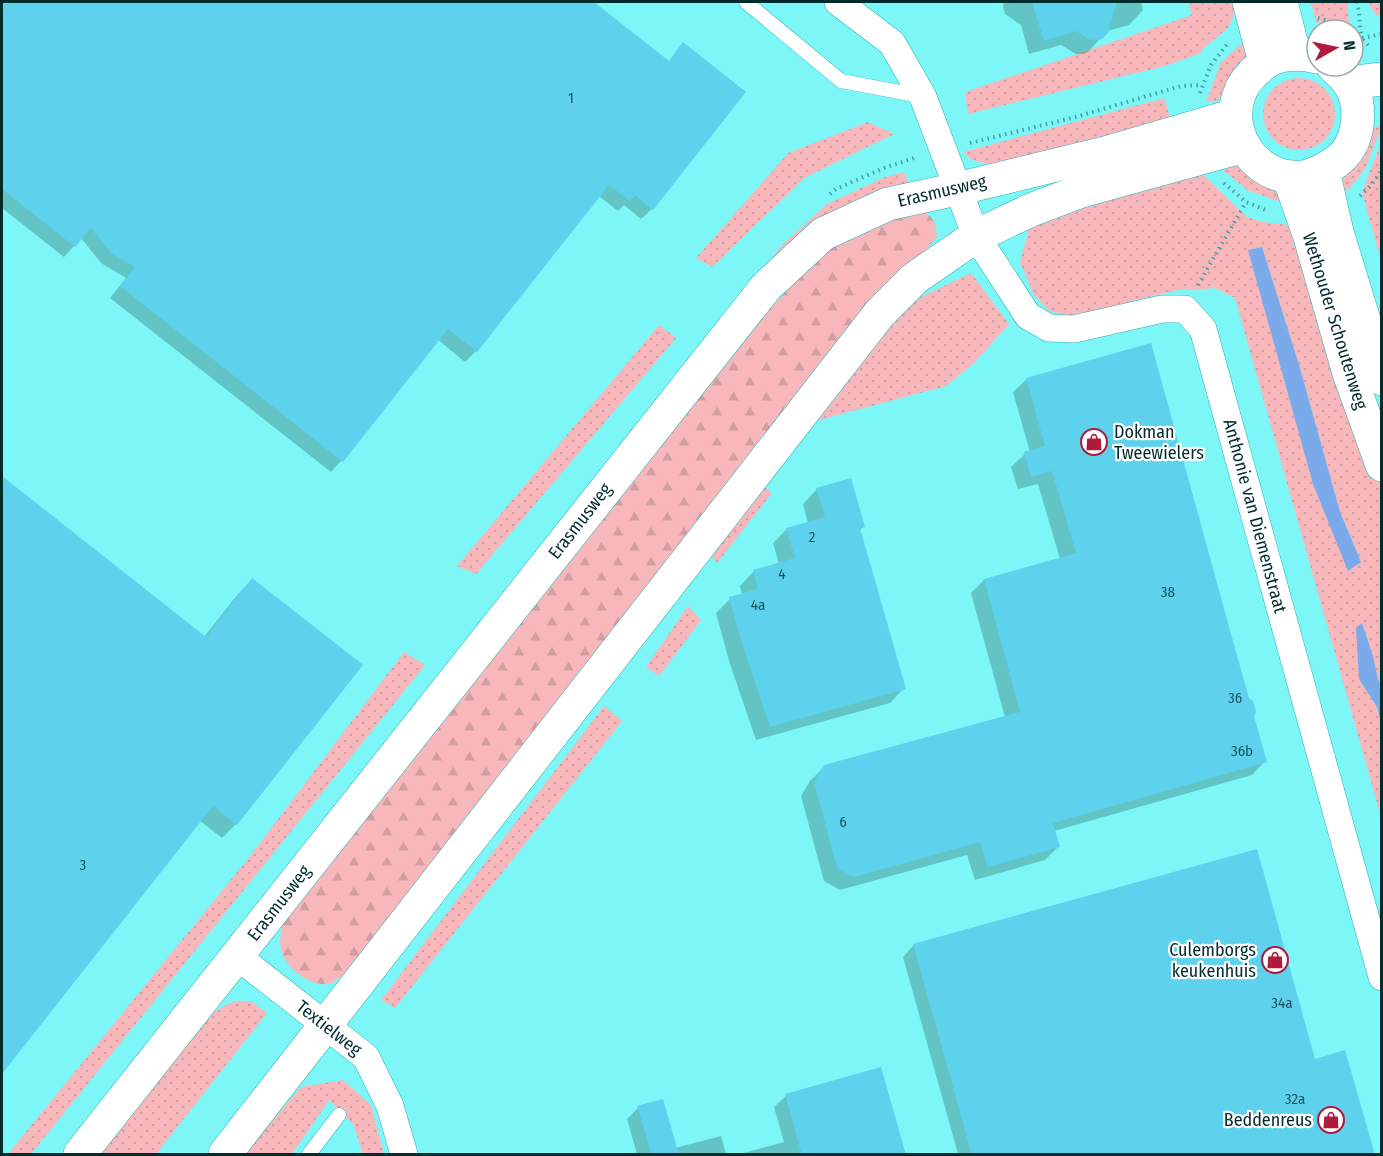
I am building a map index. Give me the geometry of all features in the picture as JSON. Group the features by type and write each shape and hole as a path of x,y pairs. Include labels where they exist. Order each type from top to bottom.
{"street":[{"path":"838,2 892,43 923,97 976,236 1028,316 1050,328 1074,329 1162,309 1185,309"},
{"path":"1249,2 1292,58"},
{"path":"1281,2 1292,58"},
{"path":"1292,58 1249,76 1239,94 1235,115 1239,136 1246,151 1258,164 1272,172 1289,177 1306,177 1323,171 1340,159 1370,117 1343,78"},
{"path":"1365,77 1382,79"},
{"name":"Erasmusweg","path":"80,1155 766,286 823,234 888,204 1105,153 1235,115"},
{"path":"225,1155 880,313 915,278 976,236 1031,210 1081,191 1244,146"},
{"name":"Wethouder Schoutenweg","path":"1323,171 1337,232 1382,379"},
{"name":"Wethouder Schoutenweg","path":"1289,177 1310,237 1349,373 1382,465"},
{"name":"Anthonie van Diemenstraat","path":"1185,309 1203,329 1382,977"},
{"name":"Textielweg","path":"237,956 366,1057 390,1106 404,1155"}],"lane":[{"path":"746,2 841,81 923,97"},
{"path":"309,1155 339,1115"}],"path":[{"path":"1357,2 1359,18"},
{"path":"1365,37 1382,34"},
{"path":"1185,309 1246,202"}],"green space":[{"path":"1188,2 1239,2 1228,28 1200,51 1201,53 1165,66 968,114 965,92 1192,15"},
{"path":"1311,2 1347,2 1349,18 1315,18"},
{"path":"1368,2 1381,2 1381,18 1375,14"},
{"path":"1246,40 1252,50 1218,100 1206,102 1221,62"},
{"path":"1299,78 1319,84 1329,94 1335,114 1329,134 1319,144 1299,150 1279,144 1269,134 1263,114 1269,94 1279,84"},
{"path":"1164,98 1171,121 995,167 971,159 963,152"},
{"path":"868,122 894,134 804,178 712,267 696,258 788,153"},
{"path":"1381,124 1365,169 1346,192 1342,179 1364,157 1374,128"},
{"path":"1381,143 1381,261 1362,192"},
{"path":"1241,164 1288,192 1289,205 1247,190 1222,169"},
{"path":"904,172 909,185 731,307 782,245 827,204 885,177"},
{"path":"1200,172 1247,217 1263,222 1289,225 1295,248 1304,249 1348,405 1381,485 1381,686 1362,623 1359,679 1377,707 1381,723 1381,817 1235,298 1215,288 1183,289 1085,315 1069,316 1049,311 1034,295 1020,262 1030,225","holes":["1262,247 1300,368 1340,512 1361,561 1313,484 1249,250"]},
{"path":"919,209 933,220 937,237 894,286 343,975 333,982 324,984 309,980 295,971 285,959 280,945 284,920 754,327 822,251 848,234"},
{"path":"971,273 1009,324 974,363 946,386 815,421 906,304"},
{"path":"659,325 676,338 476,574 457,566"},
{"path":"761,487 769,489 771,494 717,563 713,558 713,550"},
{"path":"688,606 701,620 659,676 646,667"},
{"path":"404,652 425,665 31,1154 8,1154 251,855"},
{"path":"604,706 622,721 395,1008 381,1000"},
{"path":"234,1001 251,1001 267,1013 156,1154 97,1154 215,1011"},
{"path":"343,1080 371,1105 383,1151 381,1154 363,1154 353,1124 329,1100 292,1154 244,1154 301,1087"}],"water":[{"path":"1262,247 1300,368 1340,512 1361,562 1348,571 1313,484 1248,250"},
{"path":"1362,623 1381,686 1381,723 1377,707 1359,679 1356,628"}],"building":[{"path":"2,2 594,2 669,61 683,42 746,92 653,210 635,195 630,201 609,185 477,352 448,329 343,462 120,286 135,267 111,253 91,228 75,247 2,189"},
{"path":"1032,2 1117,2 1108,33 1102,39 1090,40 1076,31 1044,41"},
{"path":"1151,343 1249,698 1253,701 1256,712 1254,716 1267,762 1053,823 1060,847 988,867 980,842 854,877 837,868 814,782 824,765 1020,712 984,579 1076,553 1052,471 1031,477 1024,452 1045,446 1026,378"},
{"path":"2,476 206,637 252,578 363,665 237,825 213,806 2,1074"},
{"path":"851,478 865,527 860,528 906,689 770,727 729,597 758,589 753,570 795,558 786,528 825,517 816,488"},
{"path":"1257,849 1315,1059 1345,1050 1375,1155 972,1155 913,944"},
{"path":"881,1067 906,1155 802,1155 785,1094"},
{"path":"663,1099 679,1155 652,1155 637,1106"}],"place":[{"name":"Dokman Tweewielers","path":"1094,442"},
{"name":"Culemborgs keukenhuis","path":"1275,960"},
{"name":"Beddenreus","path":"1331,1120"}]}
